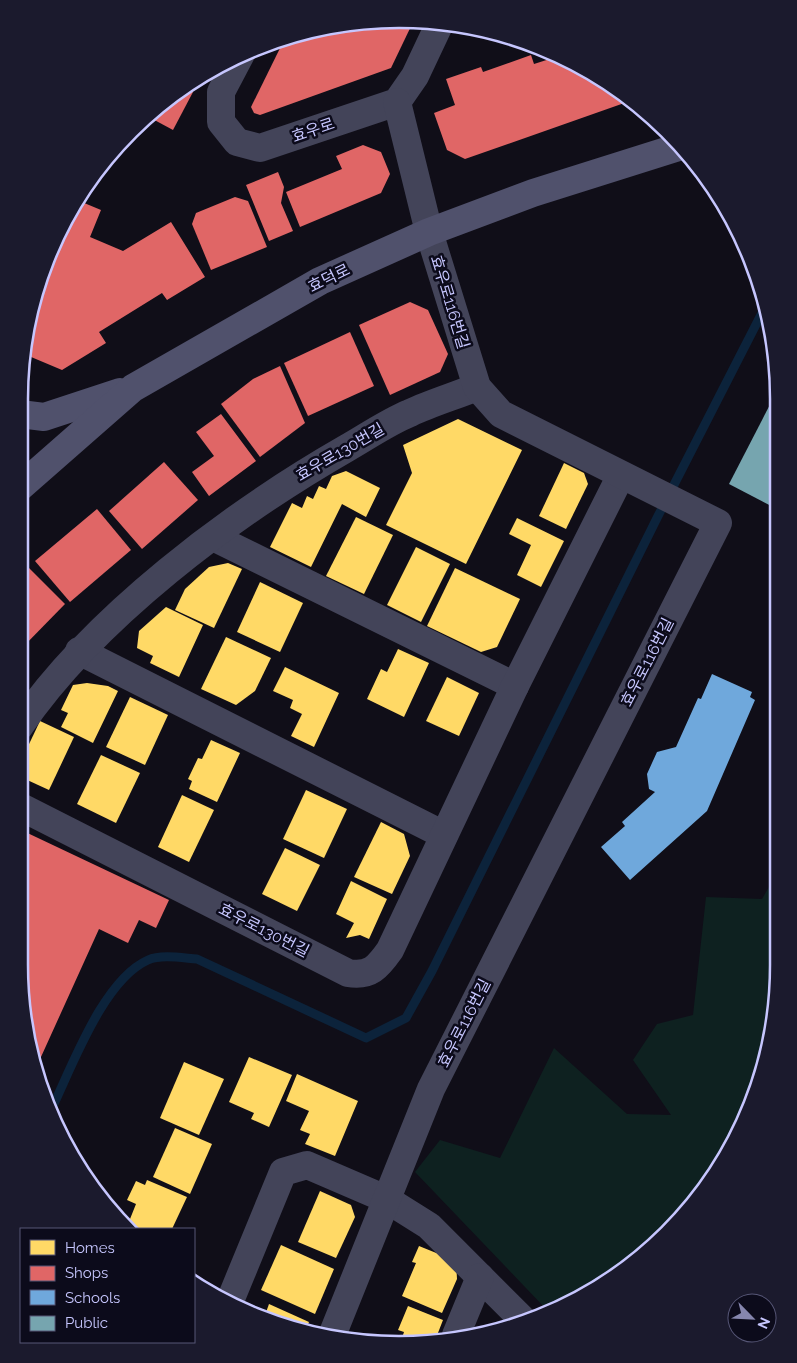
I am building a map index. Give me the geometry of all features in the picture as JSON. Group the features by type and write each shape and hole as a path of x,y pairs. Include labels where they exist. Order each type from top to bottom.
{"main road":[{"name":"효덕로","path":"28,481 133,388 320,281 429,232 533,193 673,149"},
{"path":"28,415 44,417 133,388"}],"street":[{"path":"396,102 415,76 437,30"},
{"name":"효우로","path":"235,66 221,92 221,122 237,142 260,148 396,102"},
{"name":"효우로116번길","path":"335,1329 431,1089 718,523 501,414 477,387 429,232 396,102"},
{"name":"효우로130번길","path":"28,716 80,651 153,584 213,537 293,479 401,418 477,387"},
{"name":"효우로130번길","path":"28,811 348,973 358,975 368,973 378,967 390,950 515,686 630,480"},
{"path":"213,537 515,686"},
{"path":"80,651 444,835"},
{"path":"232,1296 283,1172 307,1165 386,1199 429,1226 519,1316"},
{"path":"458,1330 480,1277"}],"green space":[{"path":"770,885 769,989 762,1037 750,1084 720,1150 693,1190 661,1227 643,1243 605,1273 584,1286 543,1306 415,1172 440,1140 500,1158 554,1048 627,1114 671,1115 633,1060 657,1024 693,1015 706,897 762,899"}],"building: Homes":[{"path":"458,419 522,450 466,564 386,525 412,473 403,445"},
{"path":"564,463 584,473 588,484 566,529 539,516"},
{"path":"346,471 380,488 366,517 342,504 311,567 270,547 292,503 302,508 307,496 313,499 319,486 326,489 332,476"},
{"path":"356,517 393,535 364,594 326,576"},
{"path":"517,518 564,541 541,587 517,575 531,545 509,534"},
{"path":"416,547 450,564 421,622 387,605"},
{"path":"228,563 242,569 214,628 175,610 185,589 209,567"},
{"path":"455,568 520,599 497,647 481,652 427,626"},
{"path":"260,582 303,603 280,652 237,632"},
{"path":"166,607 203,625 179,677 150,663 153,656 137,648 139,631"},
{"path":"226,637 271,658 255,691 236,705 201,689"},
{"path":"398,649 429,663 404,717 367,699 381,669 387,672"},
{"path":"285,667 339,693 314,747 291,736 302,714 290,708 293,700 273,691"},
{"path":"447,677 479,693 459,736 426,721"},
{"path":"87,683 108,686 118,691 93,743 61,727 68,713 61,710 73,685"},
{"path":"130,697 168,715 145,765 106,747"},
{"path":"40,721 74,737 49,790 28,780 28,746"},
{"path":"211,740 240,753 217,802 189,789 192,781 188,779 198,758 202,759"},
{"path":"101,755 140,773 116,823 77,804"},
{"path":"306,790 347,809 324,858 283,839"},
{"path":"182,795 214,810 189,862 158,847"},
{"path":"381,822 404,834 410,856 392,894 354,877"},
{"path":"285,848 320,865 297,911 262,894"},
{"path":"351,881 387,899 369,939 360,935 346,938 354,923 336,914"},
{"path":"249,1057 292,1075 269,1127 251,1119 254,1113 229,1102"},
{"path":"184,1062 224,1079 199,1135 160,1118"},
{"path":"297,1074 358,1101 335,1156 305,1144 310,1134 300,1130 309,1111 286,1101"},
{"path":"175,1128 212,1144 190,1194 153,1177"},
{"path":"147,1180 187,1197 172,1228 137,1228 130,1220 136,1204 127,1200 136,1181 145,1185"},
{"path":"320,1191 351,1205 355,1217 336,1258 298,1242"},
{"path":"281,1245 334,1269 315,1314 261,1290"},
{"path":"419,1246 456,1261 457,1279 442,1313 402,1296 416,1263 412,1262"},
{"path":"269,1304 309,1322 308,1324 302,1323 267,1311"},
{"path":"408,1306 443,1320 438,1333 403,1336 404,1332 398,1330"}],"building: Shops":[{"path":"374,28 410,28 391,68 260,115 254,113 251,107 281,46 302,40 350,31"},
{"path":"531,55 534,64 548,60 563,66 605,90 623,103 465,159 447,150 434,113 455,105 446,79 481,67 483,72"},
{"path":"191,91 193,92 173,130 154,120"},
{"path":"363,145 381,152 390,174 381,193 300,227 286,192 342,169 336,156"},
{"path":"278,172 284,187 281,203 293,231 269,241 246,185"},
{"path":"235,197 248,201 267,247 211,270 192,224 196,213"},
{"path":"83,203 101,210 90,237 123,251 171,222 205,277 167,300 162,293 99,332 106,343 62,370 30,357 31,350 40,302 47,279 66,234"},
{"path":"410,302 428,310 448,354 440,372 390,395 359,325"},
{"path":"350,332 374,386 308,416 284,363"},
{"path":"280,366 305,423 260,457 221,404 253,379"},
{"path":"221,414 256,461 209,496 192,472 214,456 196,432"},
{"path":"164,462 198,500 142,549 109,511"},
{"path":"97,509 131,550 70,602 35,561"},
{"path":"28,569 65,604 28,642"},
{"path":"28,833 169,900 156,928 139,920 128,943 99,929 40,1060 28,989"}],"building: Schools":[{"path":"712,674 752,692 750,697 755,700 707,811 630,880 601,847 625,826 622,822 655,792 649,789 647,774 657,752 676,747 698,698 701,699"}],"building: Public":[{"path":"770,405 770,505 729,484"}],"waterway":[{"path":"55,1102 90,1026 103,1005 132,970 153,958 197,959 366,1038 406,1018 432,971 658,516 760,317"}]}
